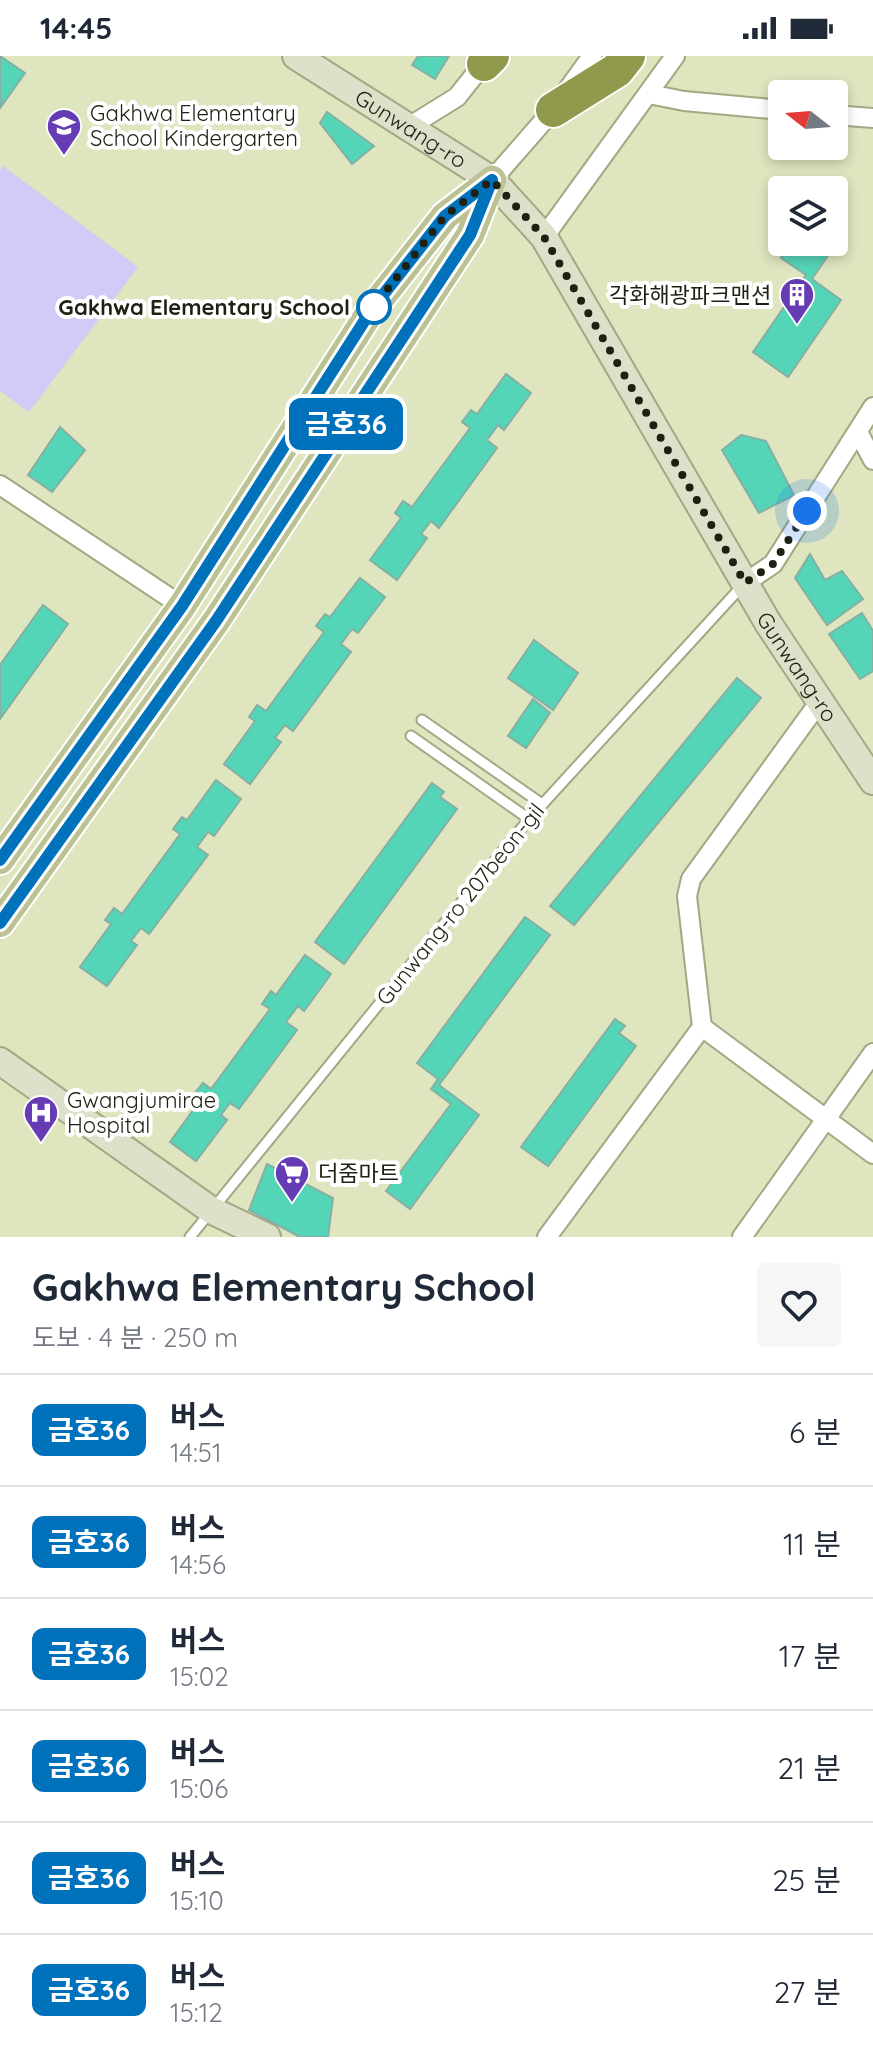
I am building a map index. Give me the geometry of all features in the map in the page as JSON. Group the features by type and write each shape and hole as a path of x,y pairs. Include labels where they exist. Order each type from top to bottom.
{"highway":[{"path":"553,110 617,70 628,56"}],"main road":[{"name":"Gunwang-ro","path":"296,56 492,180 544,237 745,583 873,781"},
{"path":"0,860 182,606 372,309 445,216 492,180"},
{"path":"0,923 216,621 470,235 492,180"},
{"path":"0,1061 211,1210 267,1237"}],"street":[{"path":"492,180 553,110 592,56"},
{"path":"544,237 675,56"},
{"path":"407,128 457,97 488,59"},
{"path":"649,94 684,101 768,109"},
{"path":"848,116 873,118"},
{"path":"745,583 773,564 873,407"},
{"path":"858,432 873,460"},
{"path":"0,485 182,606"},
{"path":"547,1237 702,1027 687,896 691,879 820,701"},
{"path":"702,1027 873,1154"},
{"path":"742,1237 873,1053"}],"lane":[{"name":"Gunwang-ro 207beon-gil","path":"190,1237 529,819 745,583"},
{"path":"422,720 542,804"},
{"path":"411,736 529,819"}],"shaded area":[{"path":"3,166 138,267 29,412 0,391 0,170"}],"building":[{"path":"0,56 25,73 0,108"},
{"path":"418,56 449,56 435,79 412,65"},
{"path":"327,112 374,146 352,164 320,123"},
{"name":"각화해광파크맨션","path":"828,256 812,279 841,300 788,377 753,352 806,275 781,258"},
{"path":"506,374 531,393 504,430 498,425 487,440 497,448 439,528 431,521 421,534 427,538 397,580 370,560 401,518 395,513 403,501 412,507 470,428 462,422 471,410 477,414"},
{"path":"60,427 85,450 52,492 28,475"},
{"path":"741,435 766,441 794,495 759,513 722,450"},
{"path":"810,554 825,580 842,571 863,599 827,625 795,578"},
{"path":"360,578 385,597 358,633 352,629 341,644 351,652 293,731 285,725 275,738 281,742 250,784 224,764 255,721 249,717 257,705 266,711 324,632 316,626 325,614 330,617"},
{"path":"43,605 68,624 0,719 0,665"},
{"path":"862,613 873,631 873,671 860,679 829,634"},
{"path":"534,640 578,673 553,710 508,678"},
{"path":"737,678 761,698 574,925 550,906"},
{"path":"533,699 550,713 526,748 508,736"},
{"path":"216,780 241,799 214,836 208,832 197,847 208,855 149,934 141,928 131,941 137,945 107,986 80,967 111,924 105,920 114,908 122,914 180,834 173,829 182,817 187,820"},
{"path":"432,783 444,792 440,797 457,809 344,964 315,942"},
{"path":"525,917 550,935 439,1085 479,1115 410,1209 386,1191 451,1104 431,1089 438,1079 417,1063"},
{"path":"305,955 331,974 304,1011 298,1006 286,1022 297,1030 239,1109 230,1103 221,1115 227,1120 196,1161 170,1142 201,1099 194,1094 203,1083 211,1089 270,1009 262,1004 271,991 276,995"},
{"path":"615,1019 625,1026 619,1033 636,1046 548,1166 521,1147"},
{"name":"더줌마트","path":"267,1164 333,1198 328,1237 300,1237 249,1210"}],"bus line":[{"name":"금호36","path":"0,860 182,606 372,309 445,216 492,180 470,235 216,621 0,923"}],"place":[{"name":"Gakhwa Elementary School Kindergarten","path":"64,157"},
{"name":"Gakhwa Elementary School","path":"374,307"},
{"name":"각화해광파크맨션","path":"797,326"},
{"name":"Gwangjumirae Hospital","path":"41,1144"},
{"name":"더줌마트","path":"292,1204"}],"route":[{"path":"374,307 372,309 445,216 492,180 544,237 745,583 773,564 807,511"}]}
